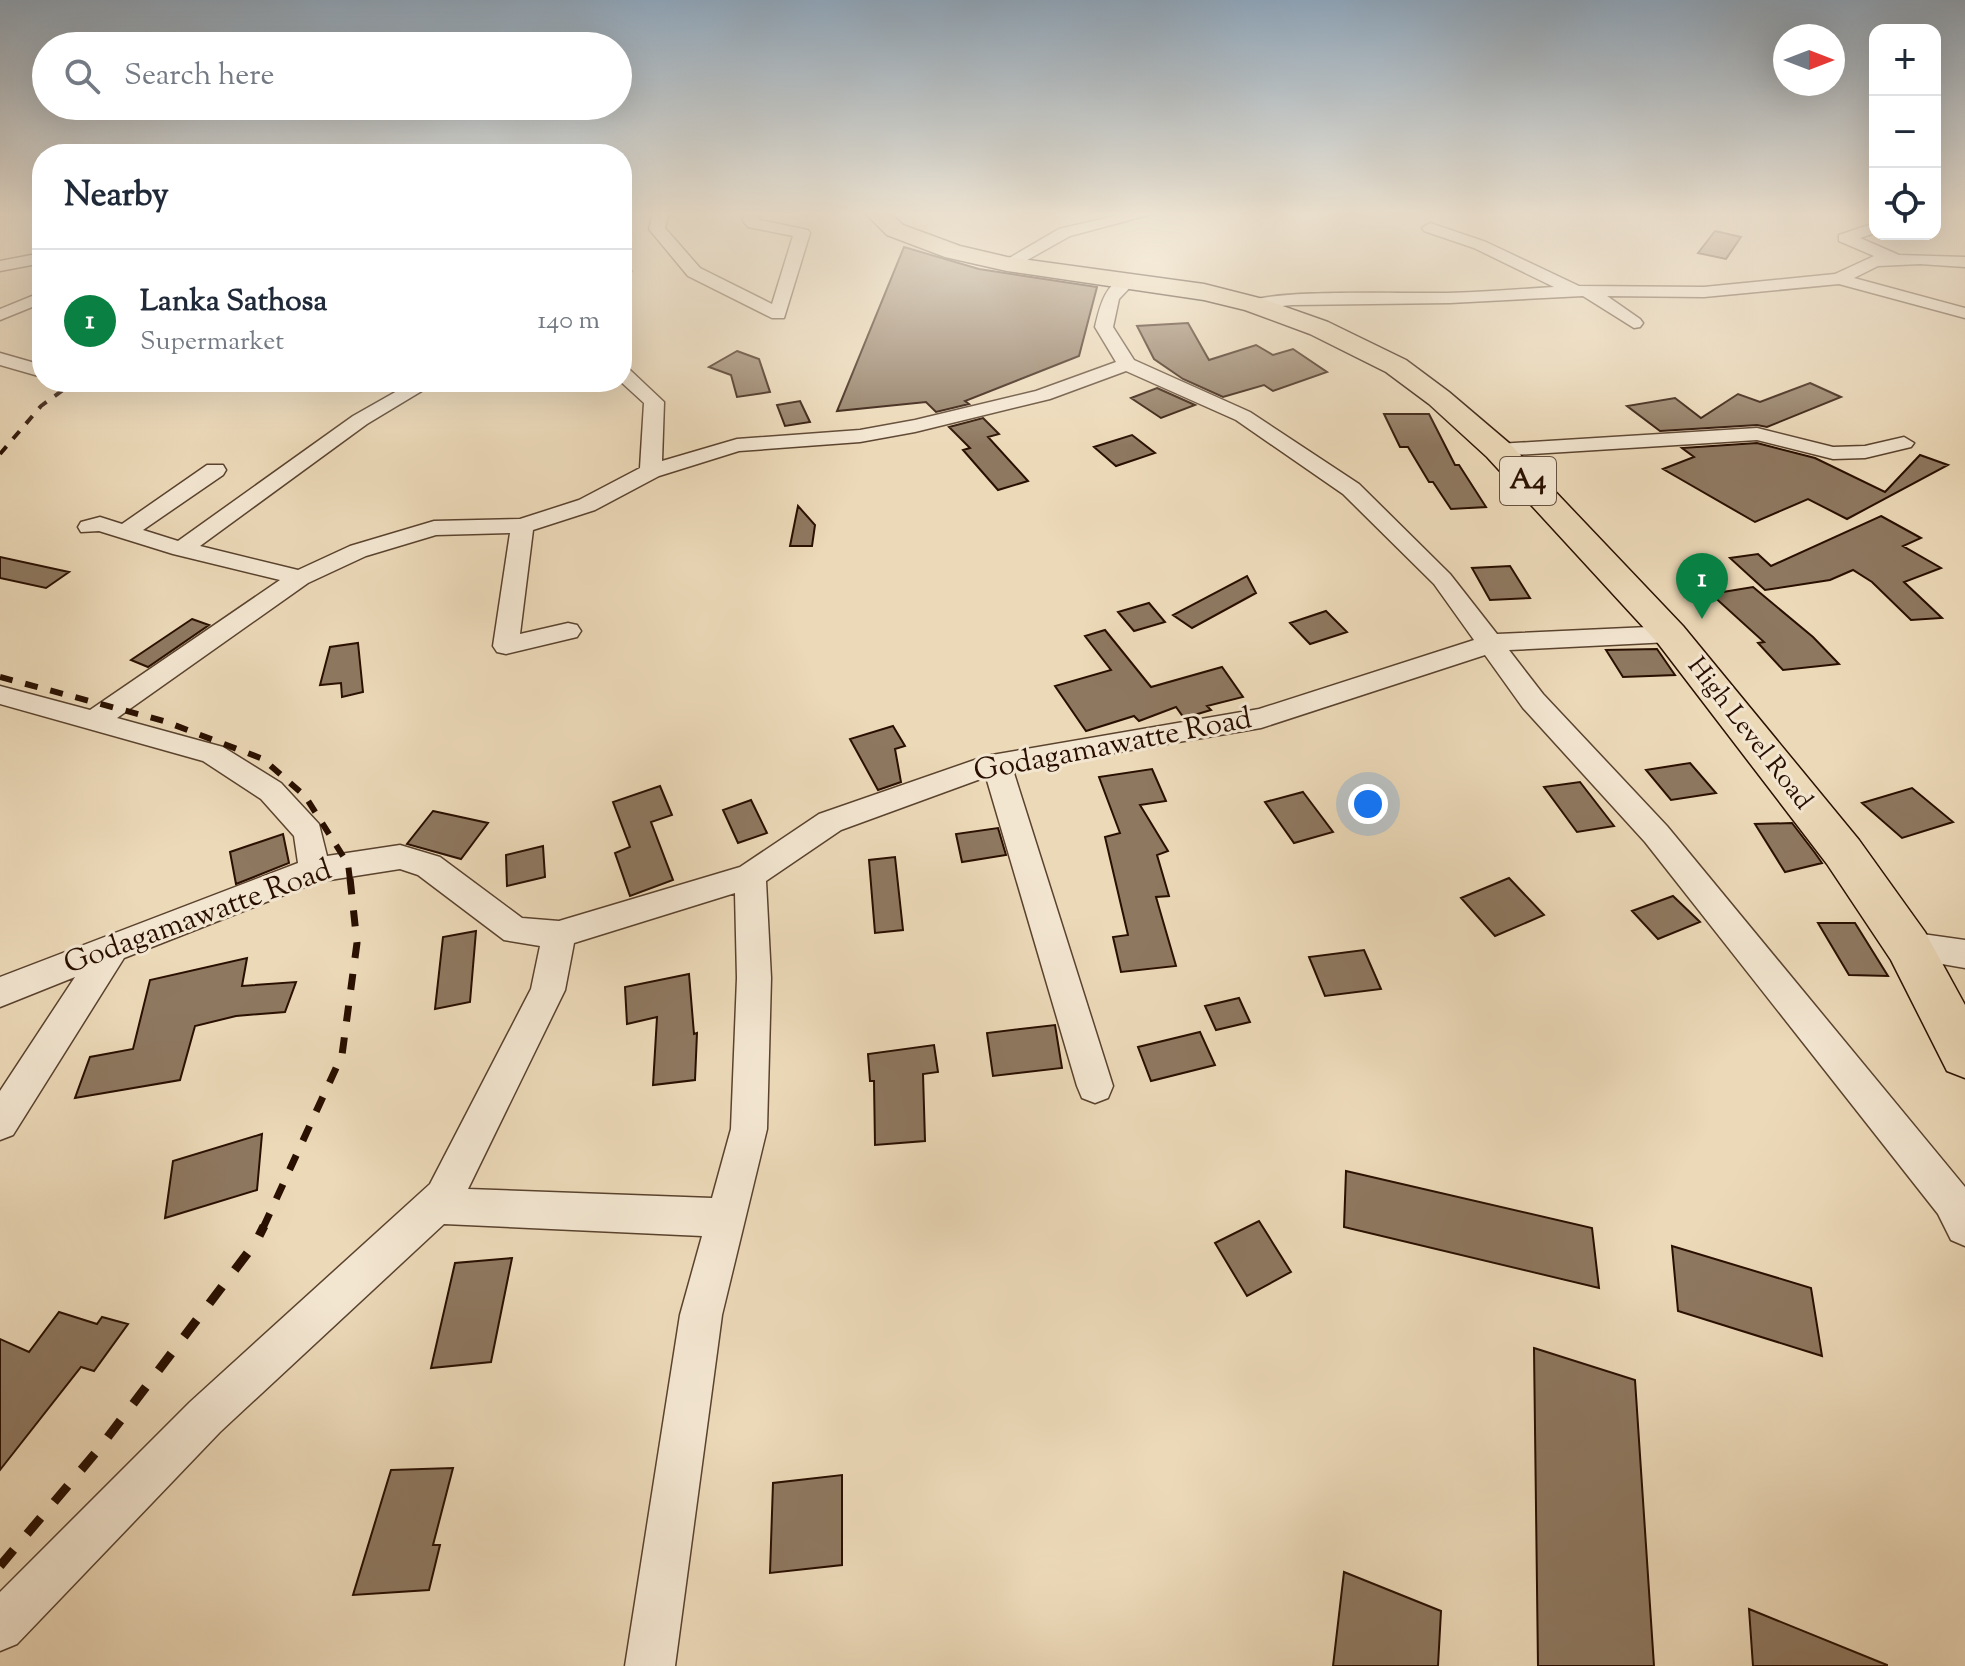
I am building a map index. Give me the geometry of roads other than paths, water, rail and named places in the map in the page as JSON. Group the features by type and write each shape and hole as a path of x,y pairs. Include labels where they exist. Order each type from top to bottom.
{"highway":[{"name":"High Level Road","path":"1196,291 1254,304 1319,328 1396,366 1439,398 1498,450 1670,634 1843,852 1908,946 1965,1055"}],"street":[{"path":"731,291 778,314 785,291"},
{"path":"1118,291 1111,297 1104,327 1127,364 1243,416 1351,489 1442,579 1493,643 1533,701 1666,846 1952,1201 1965,1226"},
{"path":"1254,304 1292,300 1450,298 1581,291 1717,291"},
{"path":"1581,291 1634,323"},
{"path":"1883,291 1965,313"},
{"path":"0,315 32,301"},
{"path":"0,359 32,368"},
{"path":"92,722 300,578 358,551 434,528 522,526 587,505 651,471 737,445 860,436 915,426 1043,395 1127,364"},
{"path":"632,382 654,402 651,471"},
{"path":"181,549 360,420 409,392"},
{"path":"1498,450 1757,434 1833,453 1865,452 1904,443"},
{"path":"125,532 215,470"},
{"path":"89,527 100,524 181,549 300,578"},
{"path":"522,526 506,646 568,631"},
{"name":"Godagamawatte Road","path":"0,992 314,870 400,857 429,866 515,931 559,934 750,876 830,822 996,763 1261,718 1493,643 1670,634"},
{"path":"0,695 213,754 271,791 308,832 314,870"},
{"path":"996,763 1095,1086"},
{"path":"650,1666 701,1315 749,1129 754,978 750,876"},
{"path":"0,1627 205,1417 351,1286 444,1197 548,990 559,934"},
{"path":"1908,946 1965,954"},
{"path":"0,1123 113,947"},
{"path":"444,1197 449,1207 726,1218"}],"railway":[{"path":"0,454 41,406 60,392"},
{"path":"0,677 164,721 263,759 305,796 348,864 350,880"},
{"path":"263,1228 342,1055 357,943 350,878"},
{"path":"0,1566 98,1450 256,1242 263,1228"}],"place":[{"name":"Lanka Sathosa","path":"1702,619"}]}
